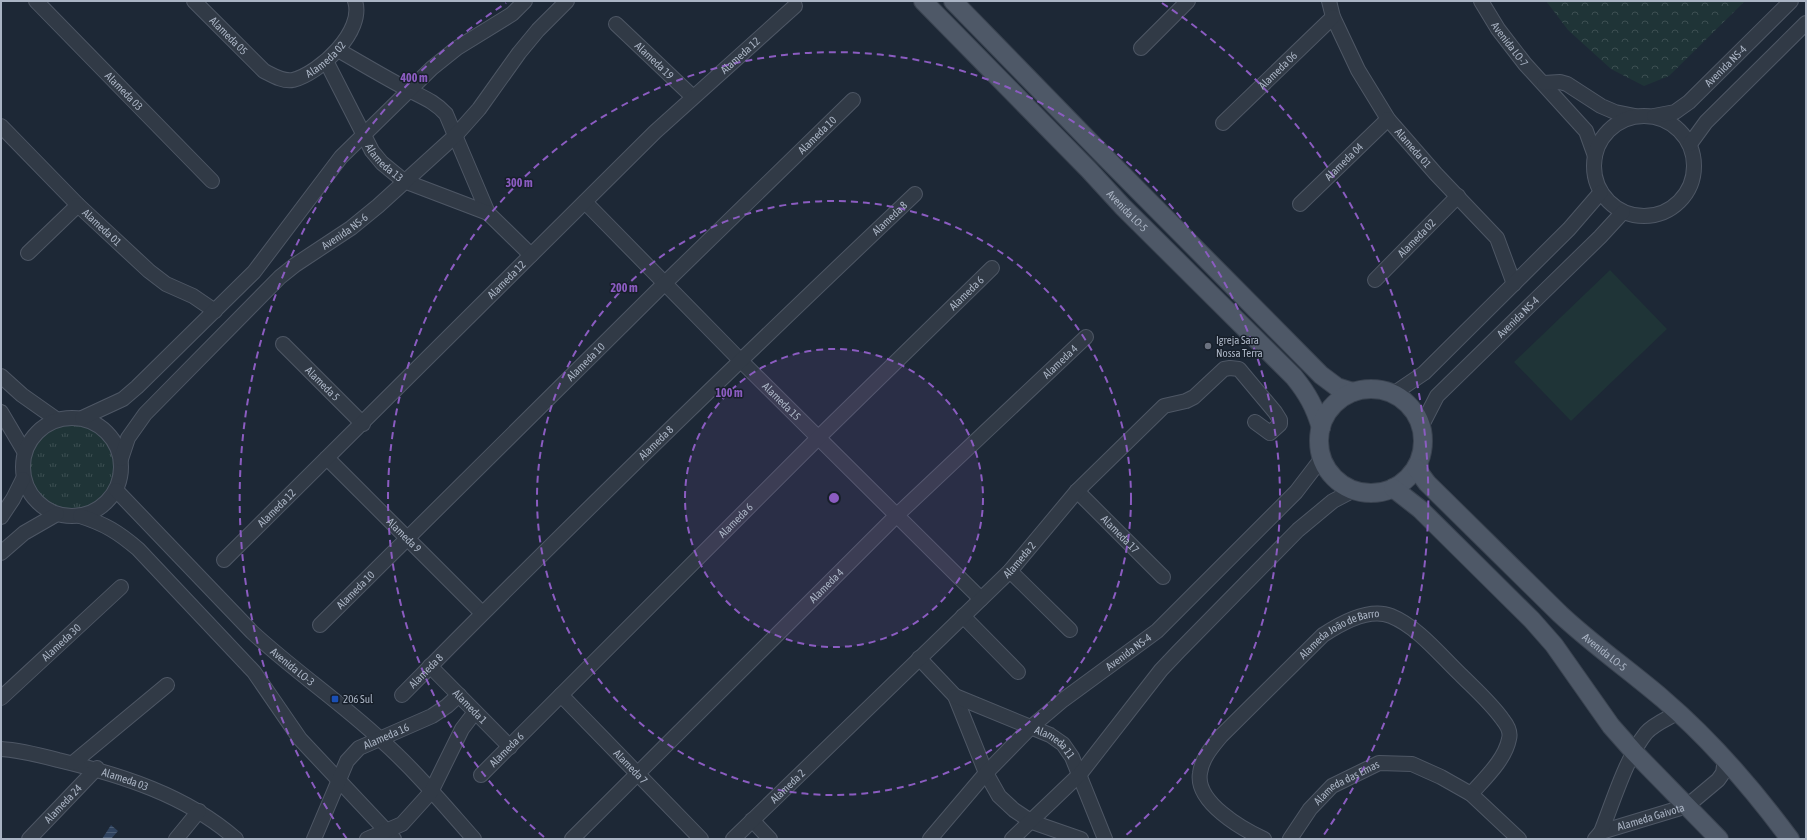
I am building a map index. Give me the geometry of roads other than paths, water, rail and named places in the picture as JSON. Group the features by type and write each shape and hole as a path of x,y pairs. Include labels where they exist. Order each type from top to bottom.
{"main road":[{"name":"Avenida LO-5","path":"923,1 1129,213 1294,377 1307,394 1315,408 1320,428"},
{"name":"Avenida LO-5","path":"953,1 1111,163 1321,374 1337,387 1353,392"},
{"path":"1373,389 1393,394 1411,407 1421,427 1423,436 1422,453 1416,468 1406,480 1393,488 1380,492 1367,493 1354,490 1334,478 1322,458 1319,446 1320,428 1327,413 1338,400 1353,392 1373,389"},
{"name":"Avenida LO-5","path":"1416,468 1427,483 1560,614 1677,713 1725,759 1771,813 1790,839"},
{"path":"1393,488 1420,509 1532,620 1554,645 1593,703 1634,752 1719,839"}],"street":[{"name":"Alameda 03","path":"36,1 212,181"},
{"name":"Alameda 05","path":"194,1 264,71"},
{"name":"Alameda 02","path":"264,71 278,78 292,80 326,61 338,50 355,23 357,8 354,1"},
{"path":"82,418 123,400 254,272 272,251 328,173 409,90 457,48 505,18 525,1"},
{"name":"Avenida NS-6","path":"121,458 128,438 145,414 267,290 295,265 361,220 455,136 479,109 519,53 538,30 567,1"},
{"path":"1142,48 1188,1"},
{"name":"Alameda 01","path":"1329,1 1333,17 1358,70 1388,119 1436,174 1497,238 1514,284"},
{"name":"Avenida LO-7","path":"1481,1 1498,29 1525,64 1544,83 1586,131 1595,156"},
{"name":"Avenida NS-4","path":"1653,116 1675,112 1689,102 1791,1"},
{"name":"Alameda 12","path":"224,560 363,424 585,202 694,97 795,6"},
{"name":"Alameda 06","path":"1223,123 1333,17"},
{"path":"1690,144 1706,122 1806,23"},
{"name":"Alameda 19","path":"616,24 694,97"},
{"name":"Alameda 13","path":"338,50 409,90 429,99 439,106 446,114 488,213 531,255"},
{"name":"Alameda 13","path":"326,61 372,151 382,163 404,181 488,213"},
{"path":"1544,83 1560,82 1567,84 1601,106 1615,112 1635,116 1653,116 1668,122 1680,131 1690,144 1694,159 1694,174 1689,189 1680,202 1668,211 1653,216 1638,216 1623,212 1611,204 1601,192 1595,175 1595,156 1600,142 1609,130 1621,121 1635,116"},
{"name":"Alameda 10","path":"320,625 665,282 853,100"},
{"name":"Alameda 04","path":"1300,204 1388,119"},
{"name":"Alameda 01","path":"1,126 78,205 149,271 166,284 193,296 215,311"},
{"path":"1393,394 1424,373 1569,229 1601,192"},
{"name":"Alameda 8","path":"402,696 482,612 740,360 915,194"},
{"name":"Alameda 02","path":"1375,280 1458,196"},
{"name":"Alameda 15","path":"585,202 740,360 981,599"},
{"path":"28,253 78,205"},
{"name":"Avenida NS-4","path":"1421,427 1437,396 1600,238 1623,212"},
{"name":"Alameda 6","path":"481,775 992,268"},
{"name":"Alameda 4","path":"572,839 897,515 1086,337"},
{"name":"Alameda 5","path":"283,344 363,424"},
{"name":"Alameda 2","path":"733,839 1010,571 1077,491 1164,406 1186,401 1194,397 1224,369 1239,369 1275,412 1280,420 1280,424 1270,433 1255,422"},
{"path":"1,376 22,395 56,419"},
{"path":"1,412 24,451 24,479 30,494 42,506 57,514 80,516 95,511 107,502 116,490 121,475 121,458 114,440 100,426 82,418 69,417 56,419 36,431 24,451"},
{"name":"Alameda 9","path":"327,458 482,612"},
{"name":"Avenida NS-4","path":"930,839 986,773 1030,728 1063,700 1135,649 1157,631 1296,492 1322,458"},
{"path":"1,517 24,479"},
{"name":"Avenida LO-3","path":"116,490 252,632 274,652 335,699 381,740 474,839"},
{"path":"1012,839 1032,822 1080,774 1165,665 1298,530 1333,501 1354,490"},
{"name":"Alameda 17","path":"1077,491 1163,577"},
{"path":"1,553 24,533 57,514"},
{"path":"80,516 104,524 119,533 138,549 254,672 300,739 391,835"},
{"path":"1010,571 1070,630"},
{"name":"Alameda 30","path":"1,698 121,587"},
{"name":"Alameda João de Barro","path":"1264,839 1232,821 1212,804 1201,788 1199,774 1202,764 1209,750 1221,736 1323,635 1342,622 1362,617 1376,614 1391,616 1410,628 1490,704 1503,720 1509,730 1509,739 1502,756 1471,794"},
{"path":"963,616 1018,672"},
{"name":"Alameda 11","path":"919,658 955,696 986,773 999,796 1014,810 1032,822 1081,839"},
{"name":"Alameda 1","path":"430,666 510,747"},
{"path":"73,763 167,685"},
{"name":"Alameda 16","path":"314,839 347,761 359,748 381,740 432,716 447,706 458,695"},
{"name":"Alameda 7","path":"561,695 637,775 701,839"},
{"name":"Alameda 11","path":"955,696 1050,735 1063,744 1080,774 1105,839"},
{"path":"367,839 391,835 431,792 462,729 475,712"},
{"name":"Alameda Gaivota","path":"1598,836 1634,752 1647,733 1657,724 1677,713"},
{"name":"Alameda 03","path":"1,749 96,768 144,784 199,811 236,839"},
{"name":"Alameda Gaivota","path":"1598,836 1686,806 1718,780 1723,773 1725,759"},
{"name":"Alameda das Emas","path":"1290,839 1310,809 1332,786 1379,763 1412,764 1441,777 1471,794 1519,839"},
{"name":"Alameda 24","path":"29,839 96,768"},
{"path":"176,839 199,811"},
{"path":"752,820 770,839"}],"water":[{"path":"111,825 118,831 111,839 102,839"}],"place":[{"name":"Igreja Sara Nossa Terra","path":"1208,346"},
{"name":"206 Sul","path":"335,699"}]}
